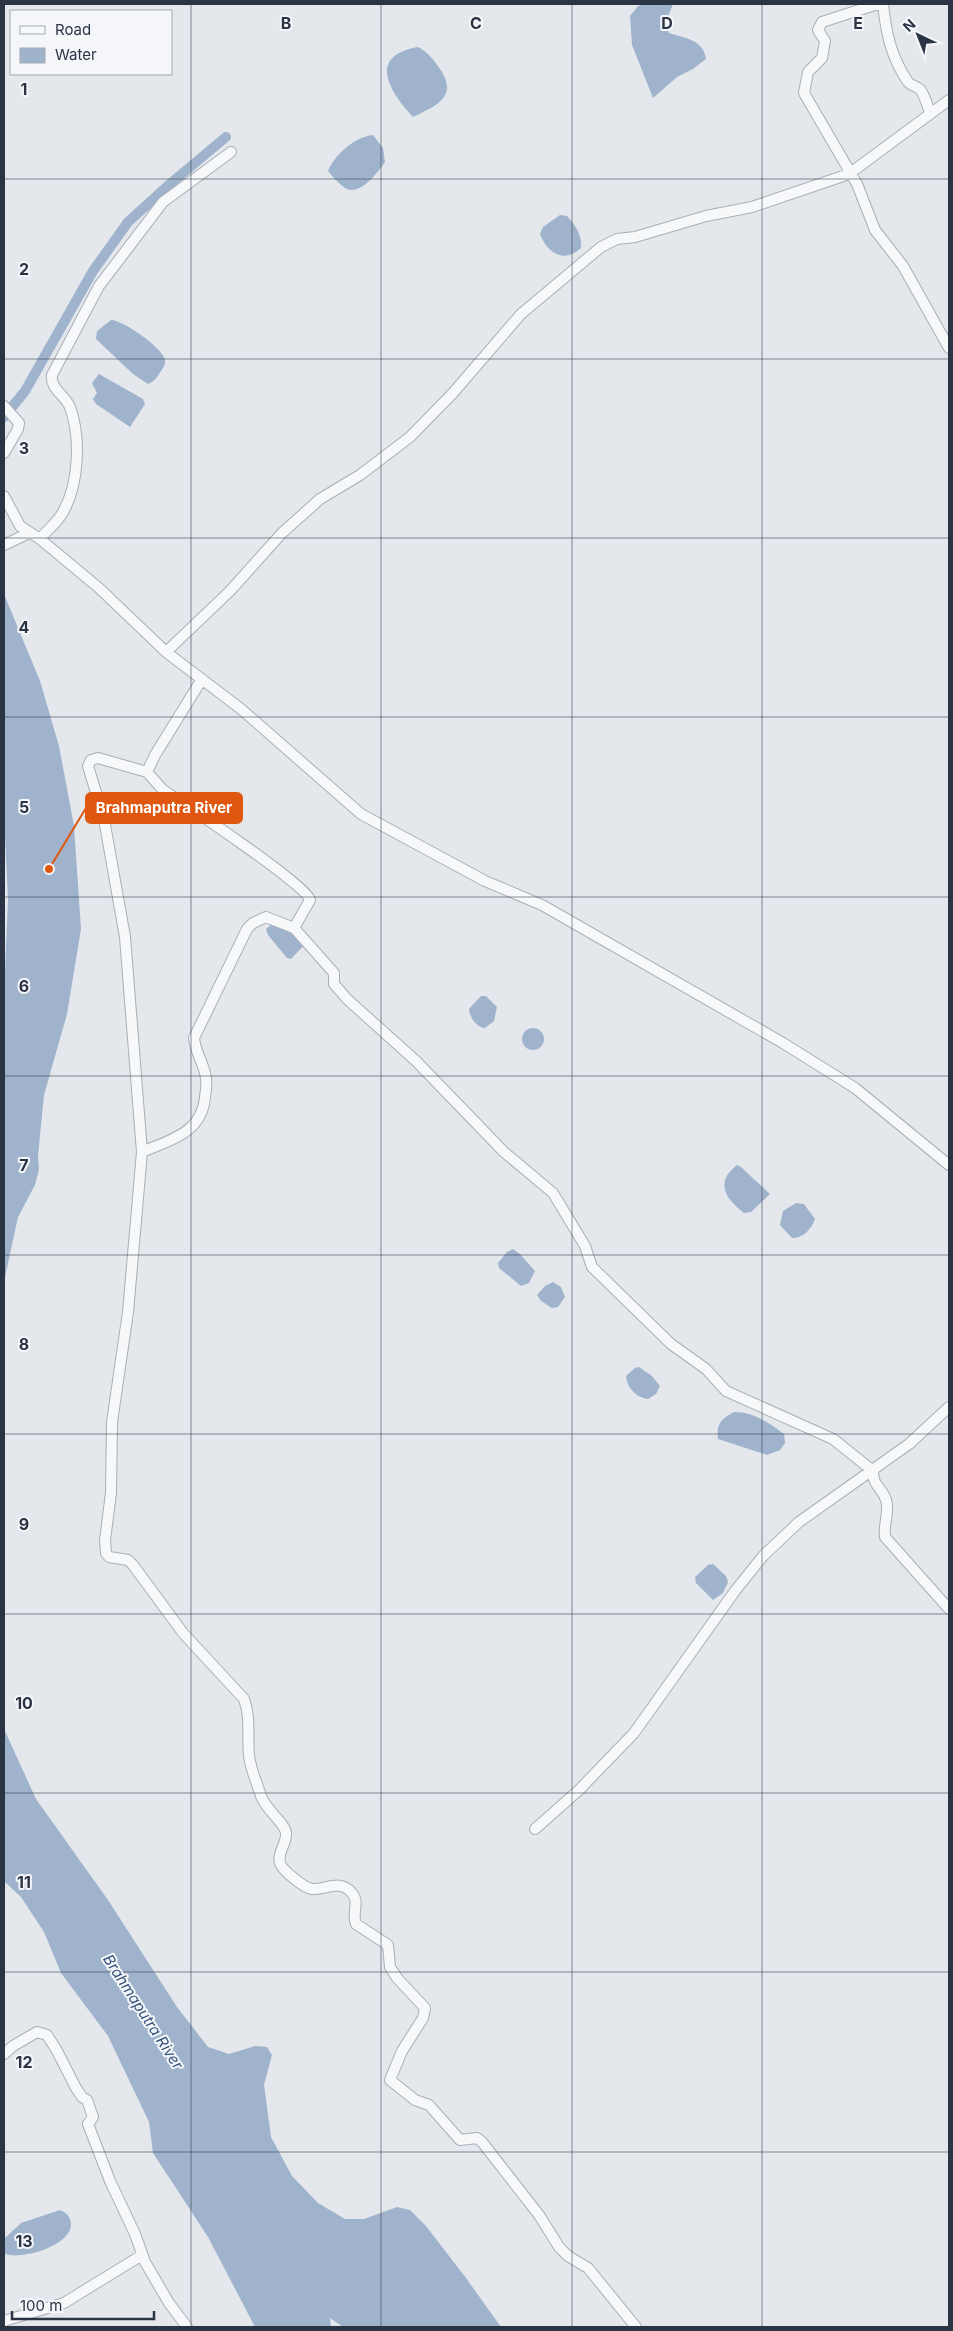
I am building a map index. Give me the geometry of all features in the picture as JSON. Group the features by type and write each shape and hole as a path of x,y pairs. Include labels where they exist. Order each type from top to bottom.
{"street":[{"path":"878,4 822,22 818,30 825,41 822,58 808,72 804,93 857,184 874,230 903,266 949,348"},
{"path":"883,4 886,31 894,56 910,84 922,92 930,112"},
{"path":"166,652 230,591 282,533 320,499 360,475 410,437 453,392 521,314 601,247 617,239 634,237 706,216 752,208 850,174 930,112 949,100"},
{"path":"40,539 63,512 74,481 76,457 76,433 69,406 53,384 52,375 99,286 163,202 231,152"},
{"path":"4,406 19,423 18,429 4,453"},
{"path":"4,496 16,520 29,533 40,539 99,588 166,652 291,751 361,814 485,881 542,905 783,1043 855,1088 949,1165"},
{"path":"4,546 29,533"},
{"path":"147,772 154,755 202,679"},
{"path":"294,928 310,900 307,893 163,790 147,772 98,758 91,760 88,766 104,819 125,937 142,1152 128,1312 112,1422 111,1493 105,1540 106,1553 110,1557 128,1560 133,1565 183,1633 244,1699 249,1712 249,1757 265,1804 285,1828 286,1836 280,1854 280,1863 285,1872 312,1889 338,1886 346,1887 353,1893 356,1900 354,1913 356,1924 388,1945 390,1967 397,1978 425,2008 423,2018 402,2051 390,2080 415,2100 430,2105 460,2140 477,2138 482,2142 539,2215 559,2247 568,2256 588,2268 636,2327"},
{"path":"142,1152 180,1136 194,1127 201,1115 207,1080 203,1063 195,1049 194,1038 247,929 253,923 266,917 294,928 329,966 334,974 334,984 347,999 416,1061 504,1152 553,1193 585,1246 592,1268 615,1292 671,1344 706,1369 726,1391 833,1439 873,1471"},
{"path":"535,1829 580,1790 634,1733 735,1591 763,1556 799,1522 909,1444 949,1407"},
{"path":"873,1471 873,1479 887,1501 884,1529 886,1537 949,1609"},
{"path":"4,2054 13,2046 37,2032 43,2032 51,2042 76,2088 82,2097 87,2100 93,2117 88,2124 96,2147 129,2220 142,2255 169,2303 187,2327"},
{"path":"4,2320 64,2303 142,2255"}],"water":[{"path":"644,4 673,4 665,25 669,33 687,38 698,44 702,48 706,59 693,69 677,77 653,98 632,45 630,16 638,6"},
{"path":"418,47 435,62 445,79 447,87 446,94 437,104 413,117 396,96 387,76 388,66 392,58 402,52"},
{"path":"373,135 383,148 385,162 373,177 362,186 351,190 345,188 328,171 331,165 346,147 359,139"},
{"path":"560,215 567,216 578,231 581,248 575,253 562,256 547,246 540,234 543,227"},
{"path":"111,320 133,329 163,355 165,360 164,366 157,377 148,384 133,374 96,339 97,331"},
{"path":"99,374 143,399 145,404 130,427 96,404 93,399 97,393 92,383"},
{"path":"4,594 40,681 59,746 74,826 81,929 67,1014 44,1095 38,1156 39,1169 35,1185 18,1217 4,1282 4,993 8,900 4,814"},
{"path":"273,923 289,929 304,945 291,959 287,958 268,935 266,929"},
{"path":"481,996 486,996 497,1007 494,1021 485,1028 479,1026 474,1021 469,1009"},
{"path":"533,1028 541,1031 544,1039 541,1047 533,1050 525,1047 522,1039 525,1031"},
{"path":"737,1165 770,1194 751,1212 744,1213 732,1202 725,1190 726,1178"},
{"path":"796,1203 804,1204 815,1219 806,1233 800,1237 792,1238 780,1225 783,1211"},
{"path":"513,1249 535,1271 529,1283 521,1286 499,1268 498,1263 507,1252"},
{"path":"553,1282 561,1287 565,1297 558,1307 552,1308 541,1301 537,1295 545,1286"},
{"path":"639,1367 652,1376 660,1386 656,1394 648,1399 640,1397 628,1385 626,1376"},
{"path":"734,1412 748,1414 767,1422 784,1434 785,1443 780,1450 767,1455 718,1439 720,1422"},
{"path":"713,1564 726,1576 728,1582 723,1593 713,1600 696,1583 695,1577 708,1565"},
{"path":"4,1729 36,1799 108,1900 177,2007 208,2047 229,2054 255,2046 267,2047 272,2055 264,2085 271,2137 292,2176 318,2203 345,2219 364,2219 397,2207 410,2210 426,2226 501,2327 343,2327 330,2318 331,2327 255,2327 208,2237 153,2153 149,2122 108,2036 61,1973 44,1932 21,1897 4,1881"},
{"path":"60,2210 65,2212 71,2222 69,2233 63,2239 44,2250 33,2253 22,2255 5,2254 4,2239 21,2223"}],"waterway":[{"path":"4,417 25,391 93,271 128,222 226,137"}],"place":[{"name":"Brahmaputra River","path":"49,869"}]}
